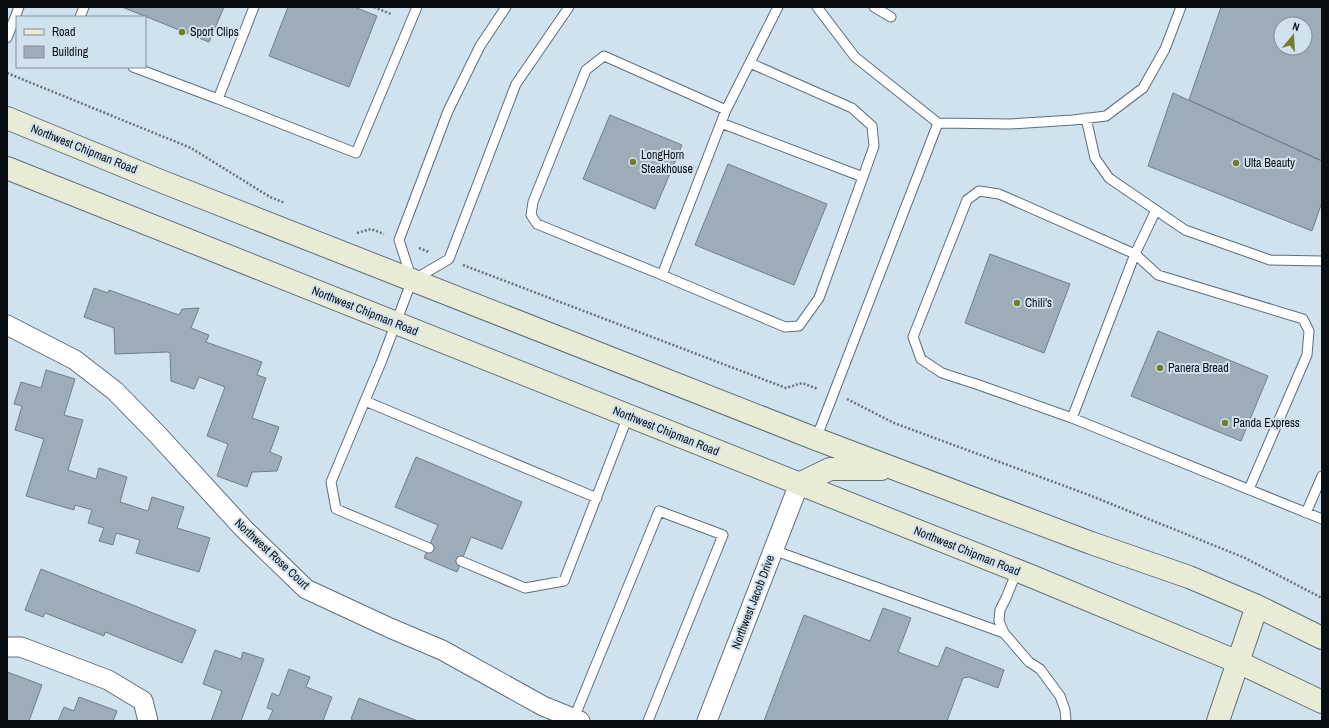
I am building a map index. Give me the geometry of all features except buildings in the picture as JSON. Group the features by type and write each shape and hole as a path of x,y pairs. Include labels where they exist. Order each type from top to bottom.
{"main road":[{"name":"Northwest Chipman Road","path":"7,118 158,180 816,439 1189,578 1257,606 1322,638"},
{"name":"Northwest Chipman Road","path":"7,168 1017,570 1238,662 1322,702"},
{"path":"799,484 830,469 896,470"},
{"path":"1218,721 1257,606"}],"street":[{"name":"Northwest Rose Court","path":"7,325 75,360 115,391 157,434 244,529 306,588 390,628 442,650 543,706 577,720"},
{"name":"Northwest Jacob Drive","path":"708,721 799,484"},
{"path":"7,647 21,647 108,680 143,701 148,721"}],"lane":[{"path":"7,38 19,7"},
{"path":"218,99 254,7"},
{"path":"136,68 356,153 417,7"},
{"path":"428,548 336,510 331,482 365,401 412,280 398,240 448,111 480,46 506,7"},
{"path":"412,280 449,259 516,84 569,7"},
{"path":"662,275 726,110 778,7"},
{"path":"817,7 855,57 938,123 1010,124 1106,116 1143,88 1165,49 1181,7"},
{"path":"874,7 891,17"},
{"path":"726,110 604,56 586,70 533,202 531,215 537,224 785,327 799,326 819,298 874,146 872,126 852,108 750,63"},
{"path":"1086,118 1095,158 1109,178 1185,230 1270,260 1322,261"},
{"path":"721,123 863,177"},
{"path":"816,439 938,123"},
{"path":"1249,489 1307,355 1309,331 1303,319 1158,276 1135,254 999,194 979,191 967,200 914,337 921,359 942,373 1072,418 1322,519"},
{"path":"1072,418 1135,254 1156,210"},
{"path":"365,401 597,498"},
{"path":"461,561 525,588 564,581 628,416"},
{"path":"1306,513 1322,476"},
{"path":"577,720 659,511 723,535 648,721"},
{"path":"773,550 1004,633"},
{"path":"1017,570 1000,610 999,621 1004,633 1029,662 1040,669 1060,696 1065,710 1066,721"}],"path":[{"path":"374,7 392,14"},
{"path":"7,73 191,148 270,197 291,206"},
{"path":"353,235 371,229"},
{"path":"468,267 786,388 802,383 812,387"},
{"path":"852,401 894,423 1089,496 1245,558 1322,598"}],"place":[{"name":"Sport Clips","path":"182,32"},
{"name":"LongHorn Steakhouse","path":"633,162"},
{"name":"Ulta Beauty","path":"1236,163"},
{"name":"Chili's","path":"1017,303"},
{"name":"Panera Bread","path":"1160,368"},
{"name":"Panda Express","path":"1225,423"}]}
